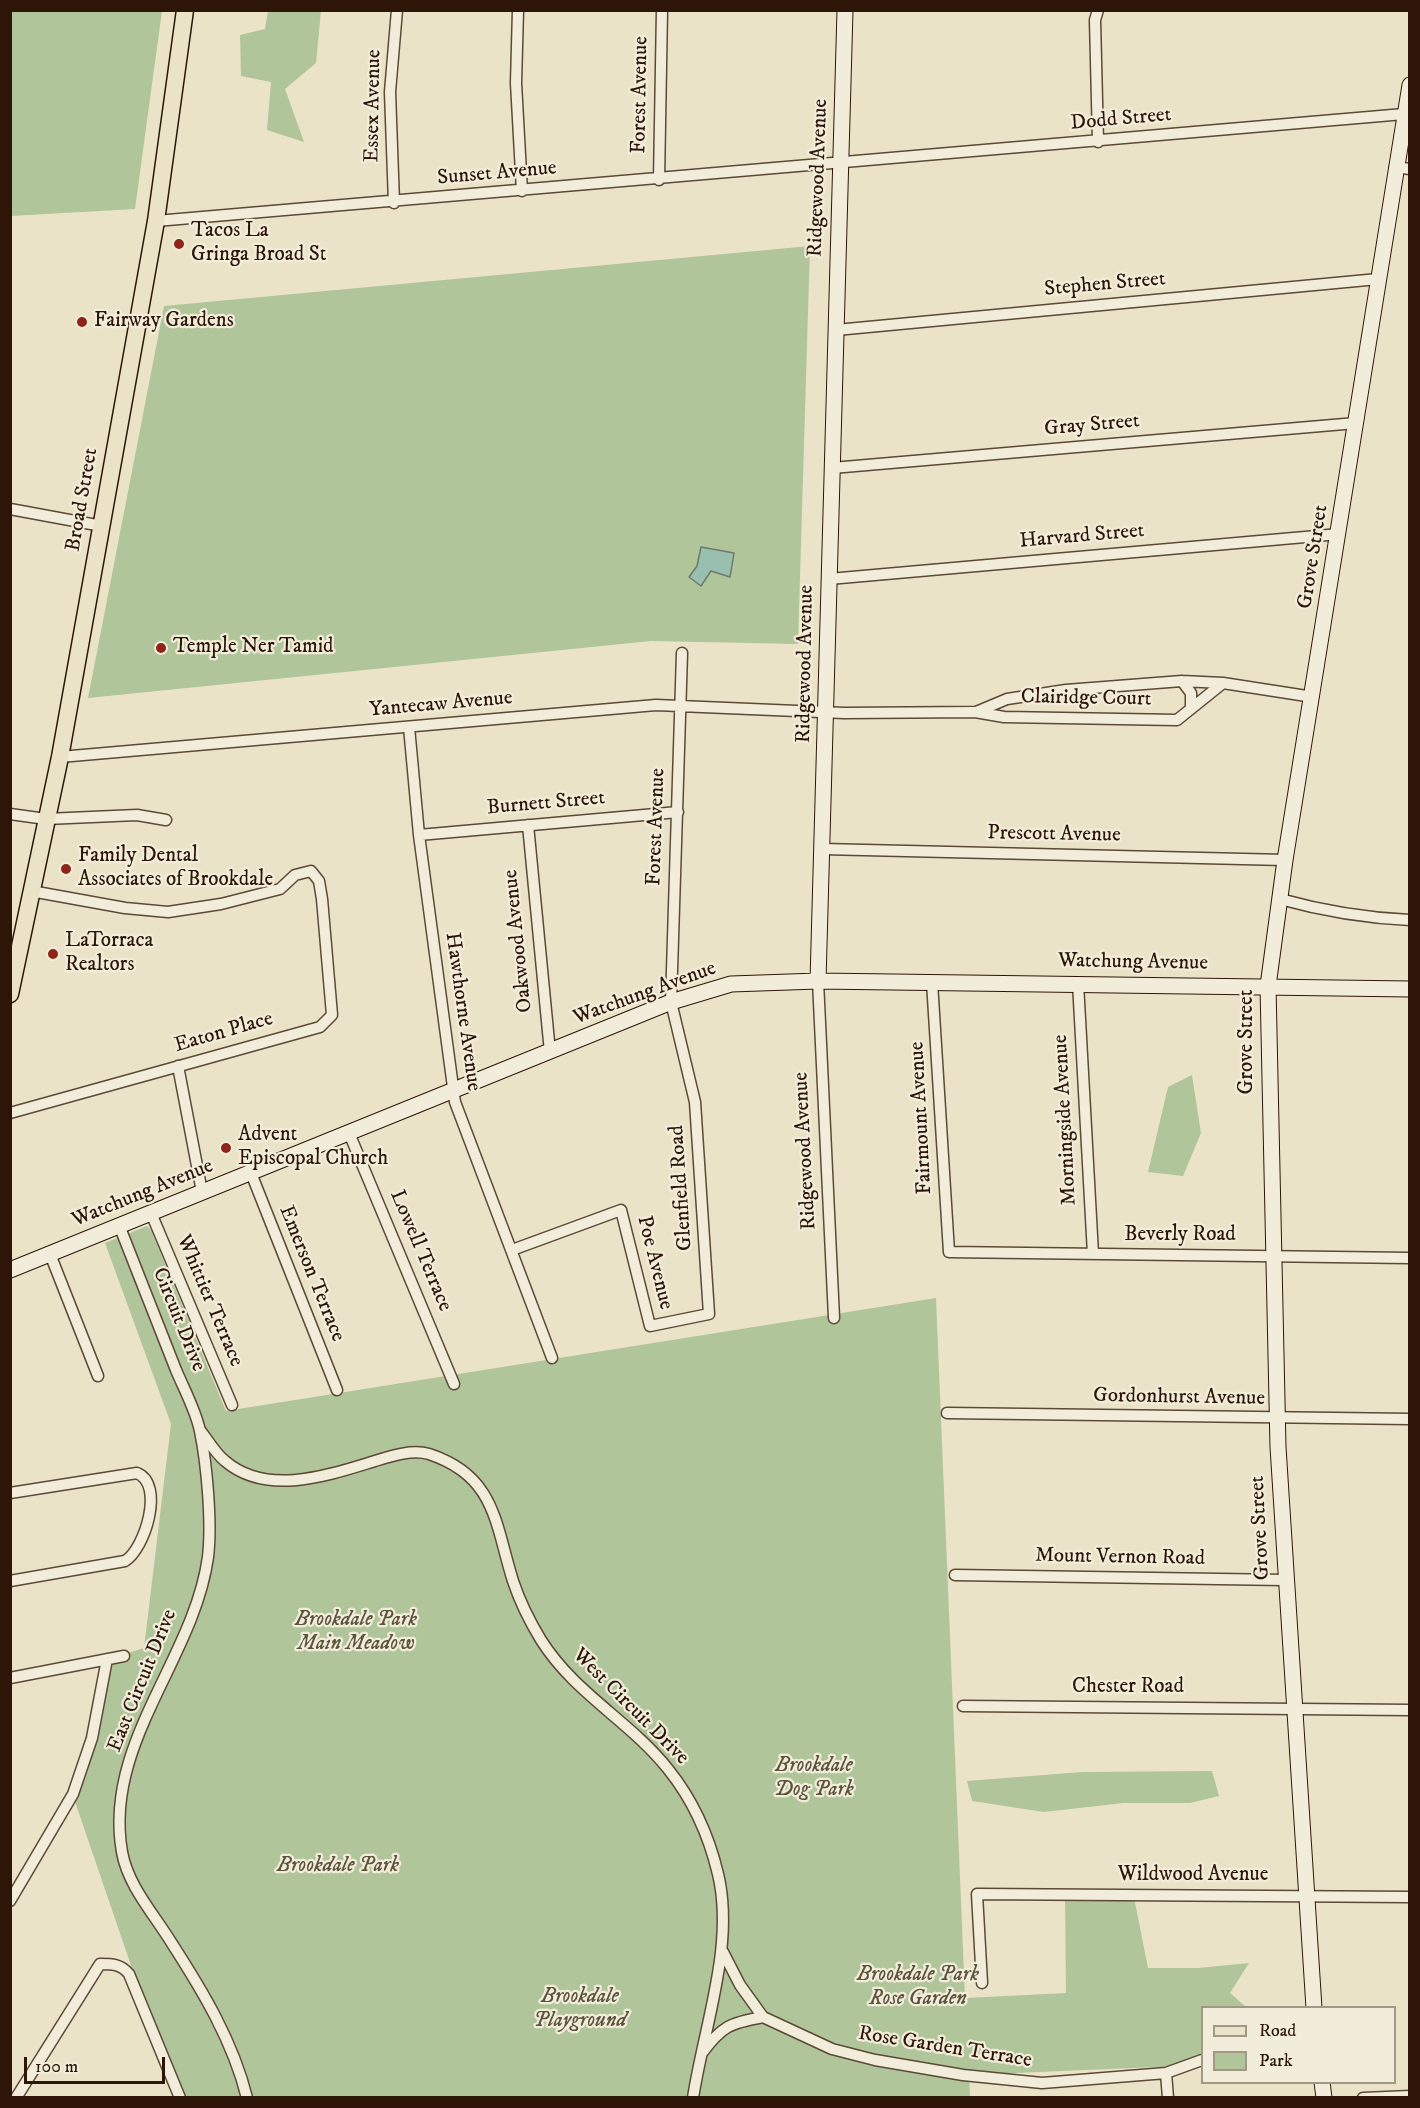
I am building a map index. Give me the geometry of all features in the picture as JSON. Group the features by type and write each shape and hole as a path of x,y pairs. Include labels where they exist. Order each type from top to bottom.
{"main road":[{"name":"Broad Street","path":"10,994 17,928 31,891 60,757 102,525 156,221 185,10"},
{"name":"Ridgewood Avenue","path":"818,981 845,10"},
{"name":"Grove Street","path":"1314,2006 1293,1708 1277,1419 1268,986 1285,860 1313,697 1378,279 1402,168 1404,114 1410,85"},
{"name":"Watchung Avenue","path":"10,1270 671,1002 731,984 818,981 1410,989"}],"street":[{"name":"Essex Avenue","path":"394,203 390,92 397,10"},
{"path":"518,10 516,83 522,191"},
{"name":"Forest Avenue","path":"659,180 662,10"},
{"path":"1098,10 1095,20 1098,142"},
{"name":"Dodd Street","path":"840,164 1404,114"},
{"name":"Sunset Avenue","path":"156,221 394,203 840,164"},
{"name":"Stephen Street","path":"836,330 1378,279"},
{"name":"Gray Street","path":"832,468 1356,423"},
{"path":"10,509 102,525"},
{"name":"Harvard Street","path":"829,579 1339,534"},
{"name":"Forest Avenue","path":"671,1002 682,653"},
{"name":"Clairidge Court","path":"975,712 1007,699 1066,690 1182,681 1223,683 1313,697"},
{"name":"Clairidge Court","path":"1182,681 1191,693 1191,708"},
{"name":"Clairidge Court","path":"825,712 975,712 1004,717 1177,720 1223,683"},
{"name":"Yantecaw Avenue","path":"60,757 680,705 825,712"},
{"name":"Hawthorne Avenue","path":"409,727 419,835 452,1091 552,1358"},
{"name":"Burnett Street","path":"419,835 678,812"},
{"path":"10,814 46,819 137,815 166,820"},
{"name":"Oakwood Avenue","path":"528,825 550,1052"},
{"name":"Prescott Avenue","path":"822,849 1285,860"},
{"name":"Eaton Place","path":"10,1113 320,1027 332,1014 333,1000 322,899 319,881 311,871 295,875 280,889 221,904 168,912 125,908 31,891"},
{"path":"1280,899 1324,911 1410,920"},
{"name":"Ridgewood Avenue","path":"818,981 834,1318"},
{"name":"Fairmount Avenue","path":"932,982 949,1252"},
{"name":"Morningside Avenue","path":"1078,983 1093,1254"},
{"name":"Glenfield Road","path":"650,1326 709,1314 696,1102 671,1002"},
{"path":"178,1066 202,1192"},
{"name":"Lowell Terrace","path":"349,1133 454,1384"},
{"name":"Emerson Terrace","path":"251,1173 337,1390"},
{"name":"Poe Avenue","path":"512,1250 621,1210 650,1326"},
{"name":"Whittier Terrace","path":"151,1213 232,1405"},
{"name":"Circuit Drive","path":"119,1225 200,1430"},
{"name":"Beverly Road","path":"949,1252 1410,1258"},
{"path":"50,1254 98,1376"},
{"name":"Gordonhurst Avenue","path":"947,1413 1410,1419"},
{"name":"West Circuit Drive","path":"200,1430 223,1460 234,1468 261,1478 318,1479 395,1454 426,1453 449,1463 476,1482 495,1512 513,1582 528,1619 547,1649 574,1683 621,1723 668,1769 704,1826 718,1876 723,1952 699,2057 693,2097"},
{"name":"East Circuit Drive","path":"200,1430 206,1481 208,1557 196,1603 134,1746 123,1791 122,1852 140,1895 196,1980 222,2028 247,2097"},
{"path":"10,1493 137,1473 148,1481 151,1487 151,1503 139,1545 132,1557 118,1563 10,1581"},
{"name":"Mount Vernon Road","path":"955,1575 1285,1580"},
{"path":"10,1678 124,1656"},
{"path":"10,1901 73,1794 92,1738 107,1659"},
{"name":"Chester Road","path":"963,1706 1410,1710"},
{"name":"Wildwood Avenue","path":"982,1983 977,1894 1410,1897"},
{"name":"Rose Garden Terrace","path":"723,1952 740,1985 763,2017 832,2049 963,2075 1042,2083 1166,2073 1201,2061"},
{"path":"10,2095 16,2097 100,1964 120,1966 129,1974 180,2097"},
{"name":"West Circuit Drive","path":"699,2057 717,2033 726,2026 763,2017"},
{"path":"1166,2073 1168,2097"},
{"path":"1363,2097 1410,2096"}],"green space":[{"path":"11,10 162,11 135,209 11,216"},
{"path":"268,11 321,11 316,63 285,89 304,142 267,130 271,82 241,76 240,35 265,29"},
{"path":"810,246 798,644 651,641 88,698 164,306"},
{"path":"1192,1075 1201,1133 1183,1176 1148,1172 1168,1087"},
{"path":"147,1226 151,1230 226,1411 936,1298 965,1998 1066,1993 1065,1894 1134,1897 1148,1968 1198,1968 1249,1963 1230,1993 1245,2006 1201,2006 1201,2056 1180,2066 969,2075 970,2097 176,2097 71,1790 115,1657 144,1648 171,1424 105,1243"},
{"path":"1212,1771 1219,1796 1190,1803 1123,1803 1044,1812 972,1801 967,1781 1082,1772"}],"shaded area":[{"path":"701,547 734,553 730,577 711,571 701,586 689,577 697,566"}],"place":[{"name":"Tacos La Gringa Broad St","path":"179,244"},
{"name":"Fairway Gardens","path":"82,322"},
{"name":"Temple Ner Tamid","path":"161,648"},
{"name":"Family Dental Associates of Brookdale","path":"66,869"},
{"name":"LaTorraca Realtors","path":"53,954"},
{"name":"Advent Episcopal Church","path":"226,1148"}],"park label":[{"name":"Brookdale Park Main Meadow","path":"356,1633"},
{"name":"Brookdale Dog Park","path":"814,1779"},
{"name":"Brookdale Park","path":"338,1867"},
{"name":"Brookdale Park Rose Garden","path":"918,1988"},
{"name":"Brookdale Playground","path":"580,2010"}]}
